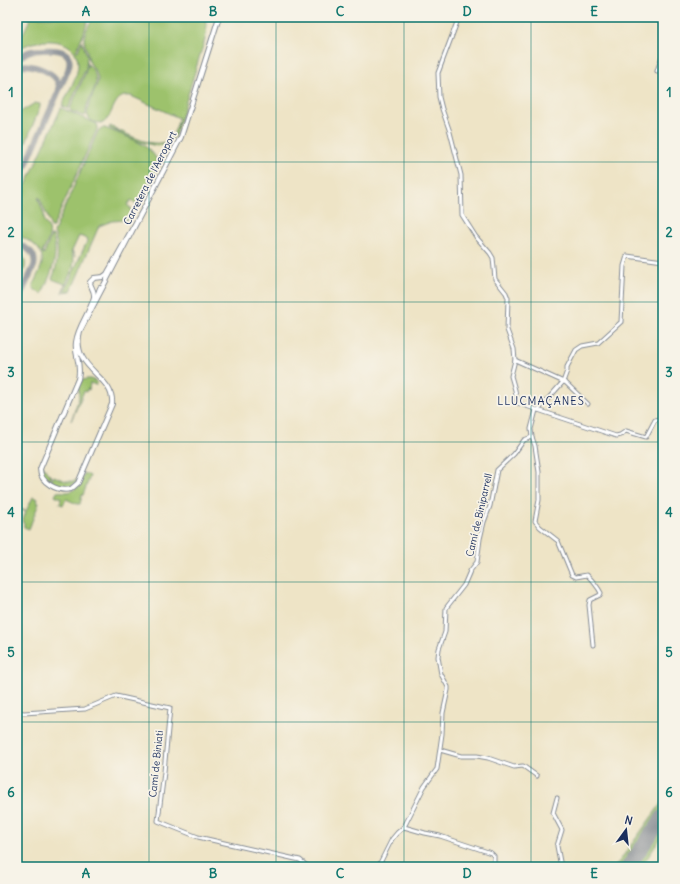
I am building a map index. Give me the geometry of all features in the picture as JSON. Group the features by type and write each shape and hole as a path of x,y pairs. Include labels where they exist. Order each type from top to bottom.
{"main road":[{"name":"Carretera de l'Aeroport","path":"92,287 95,294 94,300 78,333 75,344 80,372 42,463 41,475 46,482 64,490 75,487 112,406 110,391 81,357 78,348 82,327 120,257 182,134 219,17"},
{"path":"101,286 96,289 92,287 90,283 91,280 94,278 103,277 107,274 144,208"},
{"path":"92,308 101,286 120,257"},
{"path":"98,278 101,280 101,286"}],"street":[{"path":"459,17 438,74 439,97 461,175 462,215 493,258 494,280 507,296 507,330 514,349 515,360 511,377 517,403 616,436 626,431 646,437 655,420 663,418"},
{"path":"657,71 663,53"},
{"path":"593,645 590,600 601,593 597,585 592,582 587,575 576,577 572,575 558,541 540,527 535,521 539,500 539,472 536,446 532,437 531,429 537,410 563,382 577,349 598,343 622,321 624,266 626,256 663,261"},
{"path":"515,360 566,383 588,404"},
{"name":"Camí de Biniparrell","path":"378,867 392,839 404,827 424,787 436,772 440,750 443,713 448,690 448,687 440,672 438,658 439,649 445,632 445,611 464,585 470,571 477,562 482,528 490,506 497,470 514,454 524,440 532,437"},
{"name":"Camí de Biniati","path":"17,712 24,713 85,709 116,696 170,708 158,821 198,837 300,860 308,867"},
{"path":"440,750 462,756 477,756 514,767 523,766 537,776"},
{"path":"557,798 553,813 562,830 557,846 561,867"},
{"path":"404,827 440,836 491,853 494,856 494,867"}],"green space":[{"path":"31,17 89,17 76,51 78,51 82,41 87,56 86,68 68,109 62,106 77,73 78,63 76,54 70,47 53,41 33,43 17,50 18,44"},
{"path":"94,17 204,17 206,22 206,36 178,128 175,136 164,145 157,146 140,142 109,128 110,126 149,142 165,142 172,136 179,118 131,96 120,98 114,105 110,115 103,123 94,122 89,118 87,113 88,106 98,79 96,72 89,62 84,36"},
{"path":"88,64 94,72 96,80 94,90 87,105 86,115 84,116 71,111 70,109"},
{"path":"35,103 40,104 40,107 17,165 17,114"},
{"path":"61,108 97,124 98,127 53,227 50,226 49,219 39,197 38,198 44,214 44,222 50,233 42,253 44,254 51,236 53,236 55,244 55,259 42,294 36,291 33,287 41,267 42,255 36,246 17,235 17,205"},
{"path":"101,128 105,128 139,142 153,154 157,161 158,169 138,205 131,200 127,205 133,212 131,218 127,220 112,221 99,226 71,291 64,292 88,239 79,236 72,251 74,260 73,267 62,293 65,284 52,279 58,256 54,232 98,131"},
{"path":"17,252 24,258 25,266 23,274 17,281"},
{"path":"87,379 97,382 96,385 90,383 89,390 87,389 86,392 84,391 71,421 79,398 78,386 82,380"},
{"path":"43,465 50,475 49,476 52,476 51,482 54,476 66,481 78,481 70,487 52,484 43,477"},
{"path":"84,473 90,476 80,504 66,499 63,505 60,504 61,498 55,496 57,492 74,490 82,479"},
{"path":"33,497 38,499 37,502 39,503 29,529 24,527 24,523 22,522 26,512 17,508 26,511"},
{"path":"663,801 663,810 624,867 615,867"},
{"path":"663,824 663,835 641,867 634,867"}],"taxiway":[{"path":"17,59 32,51 54,50 63,52 67,55 70,63 17,185"},
{"path":"17,66 23,65 37,67 50,73 58,83 59,89"},
{"path":"17,244 25,247 31,252 35,261 17,303"}],"runway":[{"path":"628,867 663,817"}],"district":[{"name":"LLUCMAÇANES","path":"541,401"}]}
